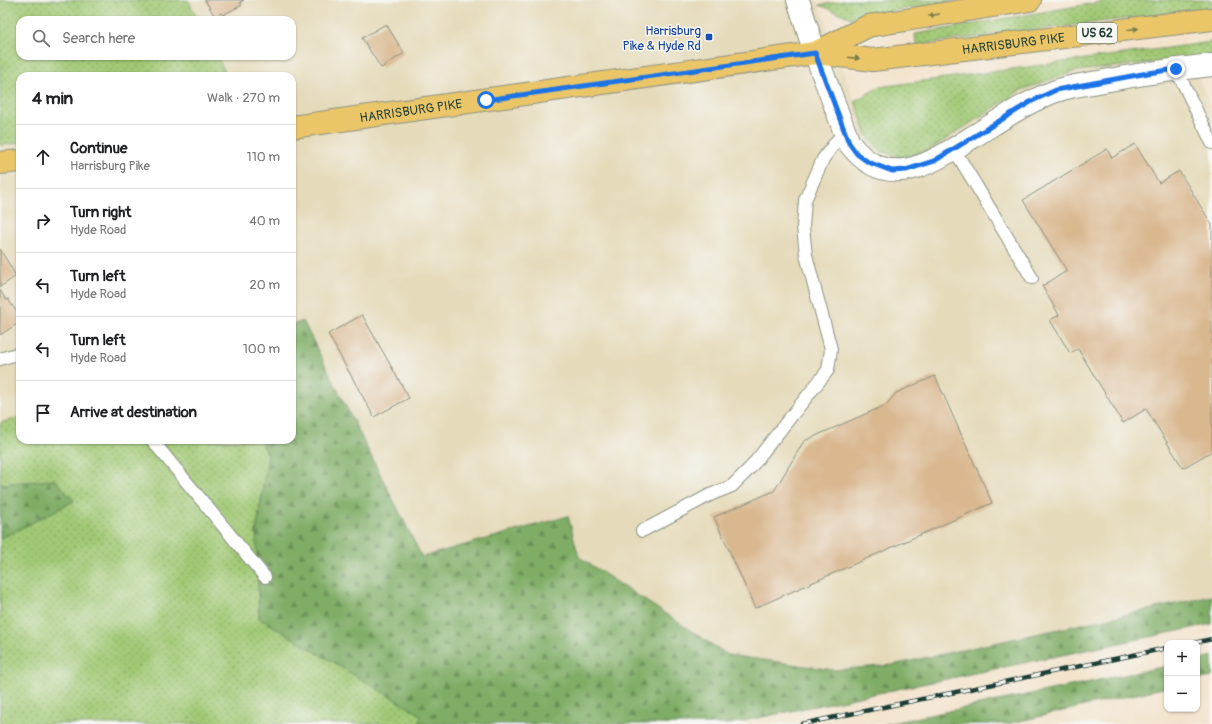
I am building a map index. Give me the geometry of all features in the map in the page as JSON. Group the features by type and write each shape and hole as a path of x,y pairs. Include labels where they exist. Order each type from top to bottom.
{"main road":[{"name":"HARRISBURG PIKE","path":"815,53 868,26 1030,0"},
{"name":"HARRISBURG PIKE","path":"296,126 815,53 873,60 1212,19"},
{"path":"0,163 16,161"}],"street":[{"path":"798,0 815,53 844,131 857,154 868,162 892,171 906,170 923,166 954,149 1032,101 1056,90 1148,73 1212,65"}],"lane":[{"path":"1176,69 1212,143"},
{"path":"642,531 732,486 751,467 828,370 831,349 806,255 803,227 805,200 823,159 844,131"},
{"path":"954,149 1032,278"},
{"path":"0,359 16,354"},
{"path":"155,444 265,577"}],"shaded area":[{"path":"188,0 817,0 867,136 929,150 1021,90 1076,71 1191,59 1212,112 1212,596 892,665 834,670 728,655 579,557 568,516 422,557 303,321 296,324 296,72 225,72 219,60 296,60 296,16 196,16"},
{"path":"16,143 16,418 0,423 0,145"}],"green space":[{"path":"0,0 188,0 196,16 16,16 16,60 219,60 225,72 16,72 16,143 0,145"},
{"path":"849,0 961,0 851,18 820,5"},
{"path":"1112,0 1212,0 1212,8 916,45 915,34"},
{"path":"1212,42 1212,56 1076,71 1021,90 929,150 902,158 881,151 867,136 855,101 879,87"},
{"path":"303,321 422,557 568,516 579,557 728,655 834,670 892,665 1212,596 1212,624 729,724 419,724 421,715 259,618 256,533 268,455 262,444 296,444 296,324"},
{"path":"16,418 16,444 262,444 268,455 256,533 421,715 419,724 0,724 0,539 74,501 55,480 0,484 0,423"},
{"path":"55,480 74,501 0,539 0,484"},
{"path":"1212,656 1212,677 1200,679 1200,659"},
{"path":"1164,667 1164,688 1007,724 886,724"}],"building":[{"path":"205,0 244,0 240,2 242,5 223,15 221,13 214,16"},
{"path":"386,24 404,53 381,68 362,38"},
{"path":"1135,144 1159,183 1179,171 1212,225 1212,451 1183,468 1146,409 1123,423 1078,349 1070,353 1050,320 1059,315 1042,286 1067,271 1023,200 1107,149 1112,158"},
{"path":"0,249 16,276 0,287"},
{"path":"0,290 6,300 8,299 16,311 16,325 0,335"},
{"path":"362,315 409,398 374,417 328,334"},
{"path":"935,376 992,503 755,608 714,517 774,491 804,441 886,405 896,393"}],"railway":[{"path":"1200,642 1212,639"},
{"path":"802,724 1164,649"}],"place":[{"name":"Harrisburg Pike & Hyde Rd","path":"709,37"}],"route":[{"path":"486,100 815,53 849,143 857,154 868,162 880,168 892,171 906,170 923,166 934,161 1032,101 1056,90 1176,69"}]}
